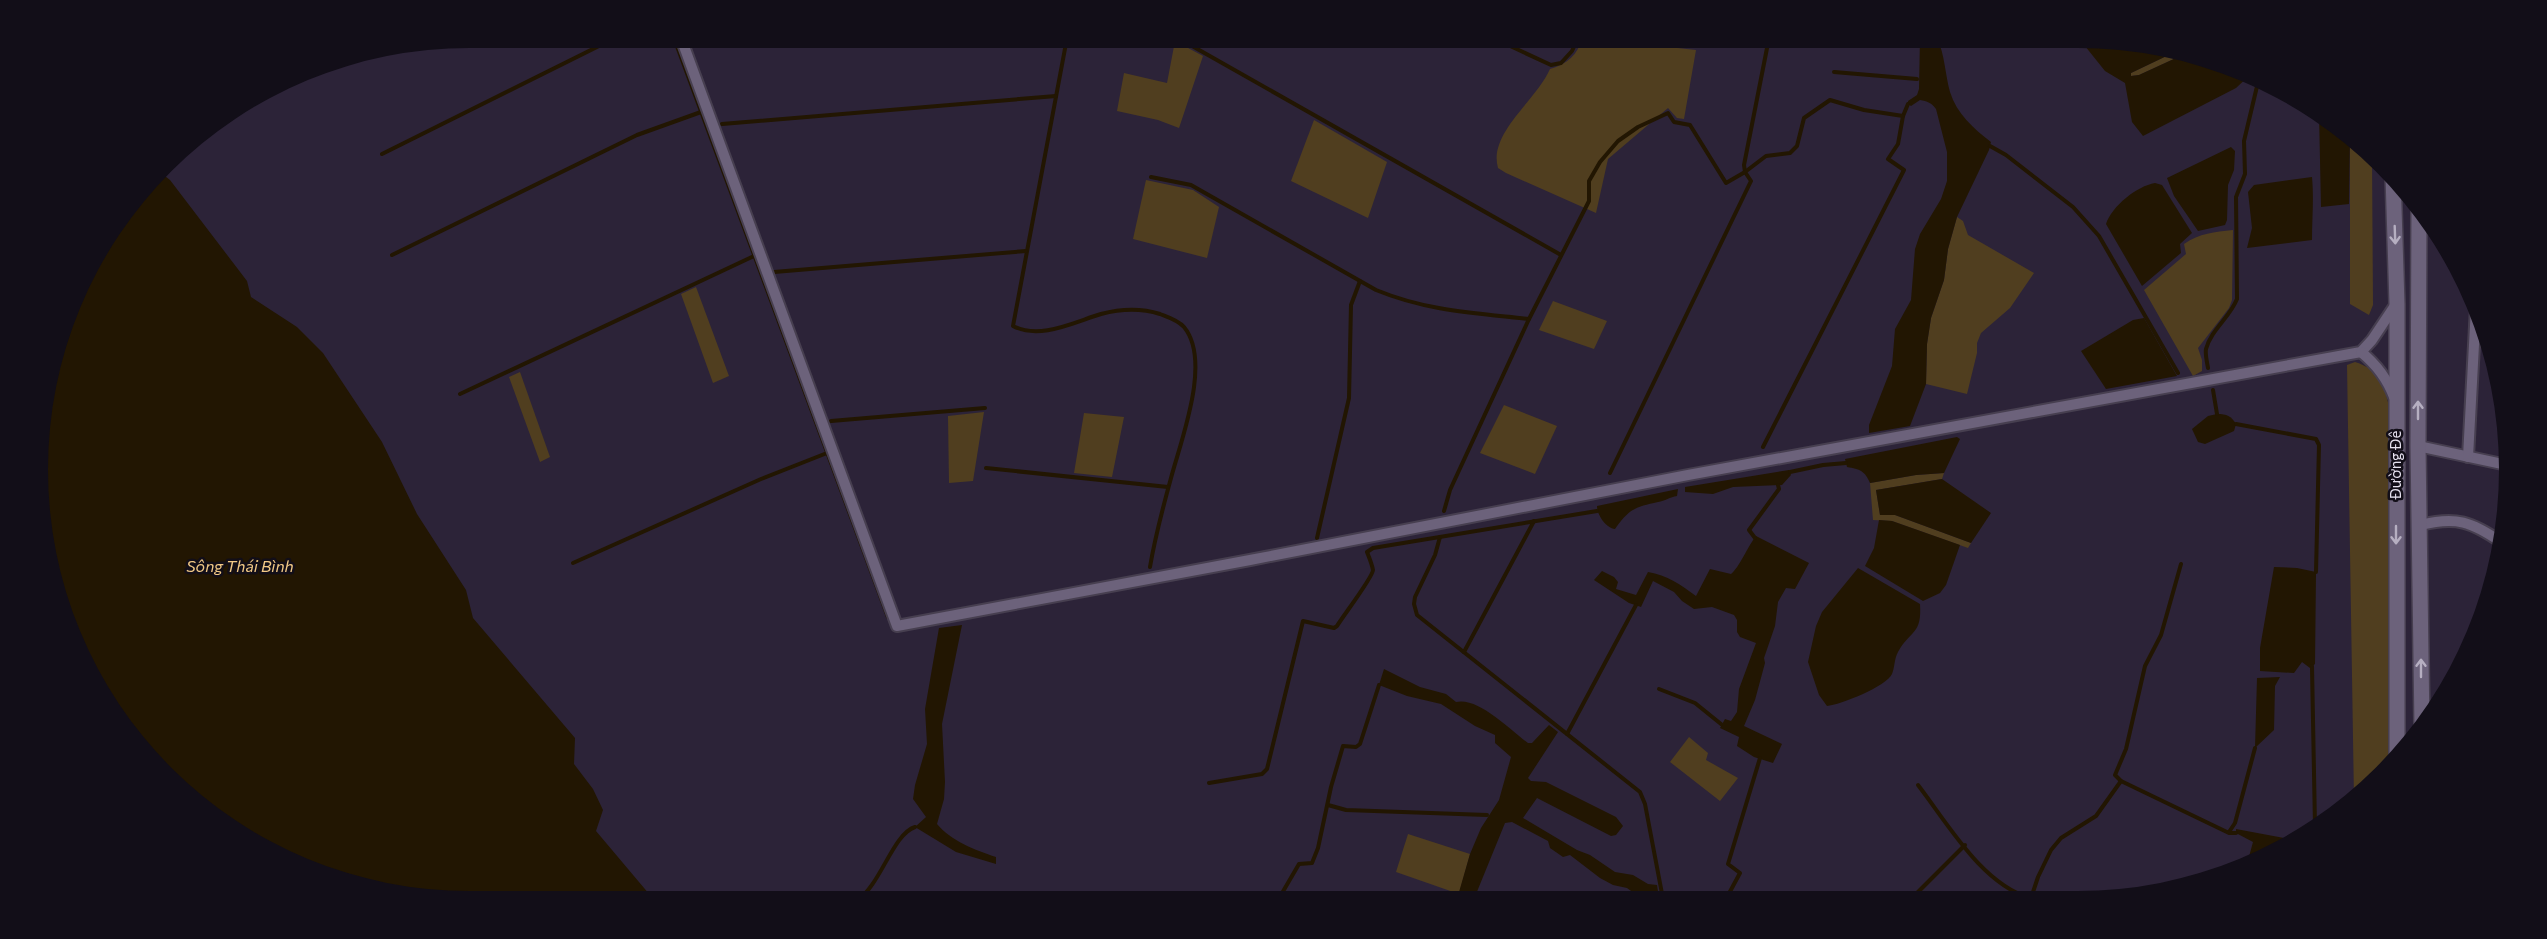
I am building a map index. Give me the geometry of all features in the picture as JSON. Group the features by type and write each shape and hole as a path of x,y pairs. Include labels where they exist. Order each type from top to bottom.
{"street":[{"path":"685,48 897,626 1688,475 2361,352 2397,304"},
{"name":"Đường Đê","path":"2394,192 2397,304 2395,399 2397,744"},
{"path":"2394,200 2395,194"},
{"name":"Đường Đê","path":"2419,223 2418,446 2421,525 2422,712"},
{"path":"2468,457 2480,342"},
{"path":"2361,352 2375,363 2388,381 2395,399"},
{"path":"2418,446 2499,463"},
{"path":"2421,525 2441,520 2456,520 2473,525 2493,537"}],"shaded area":[{"path":"1174,48 1188,48 1203,56 1179,128 1158,120 1117,111 1124,73 1167,83"},
{"path":"1678,48 1696,50 1684,119 1677,118 1668,108 1608,159 1596,213 1498,168 1497,155 1506,130 1535,93 1550,69 1571,58 1578,49"},
{"path":"2164,57 2174,59 2139,75 2131,76 2131,73"},
{"path":"1314,120 1387,162 1368,218 1291,181"},
{"path":"2350,149 2372,168 2373,305 2369,315 2350,304"},
{"path":"1146,180 1193,190 1219,207 1207,258 1133,239"},
{"path":"1957,217 1963,221 1968,235 2034,273 2010,308 1981,333 1967,394 1926,384 1927,344 1931,318 1944,280 1948,249"},
{"path":"2233,230 2232,300 2229,308 2198,348 2202,360 2202,371 2193,376 2144,290 2186,254 2184,244 2202,235"},
{"path":"696,287 729,376 713,383 681,294"},
{"path":"1553,301 1607,321 1594,349 1539,330"},
{"path":"2355,362 2364,365 2376,374 2383,386 2390,410 2392,749 2376,768 2354,787 2347,365"},
{"path":"520,372 550,457 540,462 509,377"},
{"path":"1504,405 1557,426 1535,474 1480,453"},
{"path":"984,412 973,481 949,483 948,416"},
{"path":"1084,413 1124,417 1112,477 1074,473"},
{"path":"1944,473 1942,479 1876,490 1880,515 1895,515 1971,543 1968,548 1892,521 1873,520 1870,483"},
{"path":"1689,737 1708,753 1706,760 1738,778 1720,801 1670,762"},
{"path":"1408,834 1470,854 1460,891 1450,891 1396,872"}],"water":[{"path":"1920,48 1941,48 1953,100 1966,120 1991,142 1957,217 1948,249 1944,280 1931,318 1927,344 1926,384 1910,426 1869,433 1869,425 1892,366 1895,329 1911,300 1915,249 1920,234 1941,199 1947,181 1947,152 1936,109 1923,100 1911,106 1908,104 1908,101 1917,95"},
{"path":"2087,48 2164,57 2131,73 2131,76 2139,75 2174,59 2213,70 2243,82 2236,88 2143,136 2132,122 2125,83 2105,71"},
{"path":"2319,124 2350,149 2349,204 2321,207"},
{"path":"2231,147 2235,151 2234,170 2228,185 2227,220 2225,225 2198,231 2174,196 2167,178"},
{"name":"Sông Thái Bình","path":"166,177 247,281 251,297 297,327 323,353 382,442 417,514 466,590 473,618 575,738 574,764 593,789 603,810 596,831 647,891 442,890 360,877 283,848 235,820 171,768 119,704 91,656 62,579 49,497 49,442 62,360 91,283 119,235"},
{"path":"2312,177 2312,240 2247,248 2252,228 2248,192 2254,185"},
{"path":"2155,183 2162,185 2192,233 2180,244 2181,253 2142,286 2106,224 2114,210 2126,198 2141,188"},
{"path":"2144,318 2177,376 2106,389 2081,351 2133,320"},
{"path":"2226,415 2232,419 2236,424 2234,431 2205,444 2198,442 2192,429 2208,416"},
{"path":"1957,437 1960,439 1944,473 1870,483 1862,471 1847,467 1845,459"},
{"path":"1789,470 1791,475 1782,485 1733,487 1713,494 1685,492 1685,487"},
{"path":"1942,479 1991,513 1971,543 1895,515 1880,515 1876,490"},
{"path":"1678,489 1677,496 1633,510 1615,529 1605,524 1597,510 1597,506"},
{"path":"1879,520 1892,521 1960,545 1946,585 1940,593 1923,601 1865,566 1874,548"},
{"path":"1756,536 1809,563 1795,589 1786,588 1778,602 1775,626 1764,658 1765,663 1755,700 1744,726 1782,744 1773,763 1754,757 1737,746 1739,737 1720,728 1725,719 1731,721 1737,712 1739,689 1756,643 1740,637 1734,615 1712,607 1694,609 1674,592 1653,581 1641,607 1629,603 1594,580 1602,571 1614,577 1618,582 1616,589 1636,595 1648,572 1655,573 1679,584 1696,596 1710,569 1731,574 1734,571"},
{"path":"2274,567 2316,572 2315,664 2310,668 2302,662 2294,673 2260,671 2260,648"},
{"path":"1858,568 1920,604 1919,621 1915,631 1898,652 1892,674 1888,679 1862,694 1827,706 1819,695 1808,662 1816,626 1822,612"},
{"path":"962,625 942,724 945,782 944,799 937,824 956,840 996,857 996,864 956,852 915,827 926,817 913,799 927,744 925,709 939,628"},
{"path":"1384,669 1420,687 1446,694 1456,702 1474,704 1484,709 1528,743 1532,743 1549,725 1558,732 1528,778 1531,781 1546,782 1616,817 1623,826 1616,835 1611,836 1537,798 1523,818 1577,850 1590,855 1615,872 1633,875 1648,884 1657,885 1658,891 1631,891 1613,885 1570,855 1563,857 1550,848 1548,841 1512,822 1505,823 1477,891 1459,891 1470,854 1481,828 1499,800 1511,757 1495,743 1495,735 1475,726 1441,704 1407,696 1379,685"},
{"path":"2280,677 2275,686 2274,730 2255,748 2257,678"},
{"path":"2236,829 2283,838 2250,854 2253,842 2236,833"}],"waterway":[{"path":"382,154 595,48"},
{"path":"678,48 888,617"},
{"path":"1065,48 1013,326 1023,330 1046,330 1101,314 1130,310 1160,314 1184,327 1192,342 1195,380 1187,422 1162,511 1150,567"},
{"path":"1196,48 1561,255"},
{"path":"1514,48 1551,65 1561,63 1573,48"},
{"path":"1610,473 1751,181 1745,172 1744,165 1767,48"},
{"path":"1834,72 1917,79"},
{"path":"2208,368 2206,351 2208,342 2237,299 2236,197 2245,174 2244,141 2257,88"},
{"path":"722,124 1056,96"},
{"path":"1444,511 1450,490 1529,319 1589,201 1589,181 1600,162 1618,141 1638,127 1668,113 1674,122 1690,125 1726,183 1766,156 1790,153 1797,146 1804,118 1830,100 1864,110 1903,116 1898,144 1888,159 1904,170 1763,447"},
{"path":"1903,116 1908,104"},
{"path":"392,255 637,135 701,112"},
{"path":"1990,146 2006,155 2073,207 2099,236 2178,373"},
{"path":"1151,177 1191,185 1376,290 1432,307 1529,319"},
{"path":"774,272 1026,251"},
{"path":"460,394 754,256"},
{"path":"1317,538 1349,398 1351,305 1360,281"},
{"path":"2213,390 2217,414"},
{"path":"831,421 985,408"},
{"path":"2236,424 2316,439 2319,445 2316,572"},
{"path":"573,563 761,479 827,453"},
{"path":"1790,472 1846,463"},
{"path":"986,468 1168,487"},
{"path":"1755,538 1749,530 1779,489 1778,485"},
{"path":"1209,783 1262,774 1267,769 1303,621 1334,628 1337,626 1372,574 1373,568 1367,552 1373,548 1597,511"},
{"path":"1464,652 1534,521"},
{"path":"1440,537 1435,555 1415,597 1417,615 1640,792 1645,804 1661,891"},
{"path":"2121,781 2115,775 2126,749 2145,666 2161,635 2181,564"},
{"path":"1567,734 1636,605"},
{"path":"2312,666 2315,818"},
{"path":"1283,891 1299,864 1312,863 1318,848 1331,787 1343,746 1356,747 1360,744 1379,685"},
{"path":"1659,689 1695,703 1721,724"},
{"path":"2229,832 2235,823 2255,748"},
{"path":"1730,891 1740,873 1728,864 1760,758"},
{"path":"2033,891 2051,850 2061,838 2096,816 2121,781 2229,833 2236,833"},
{"path":"1918,785 1967,851 1996,880 2013,891"},
{"path":"1328,805 1346,810 1487,815"},
{"path":"867,891 900,839 907,831 915,827"},
{"path":"1919,891 1965,845"}]}
